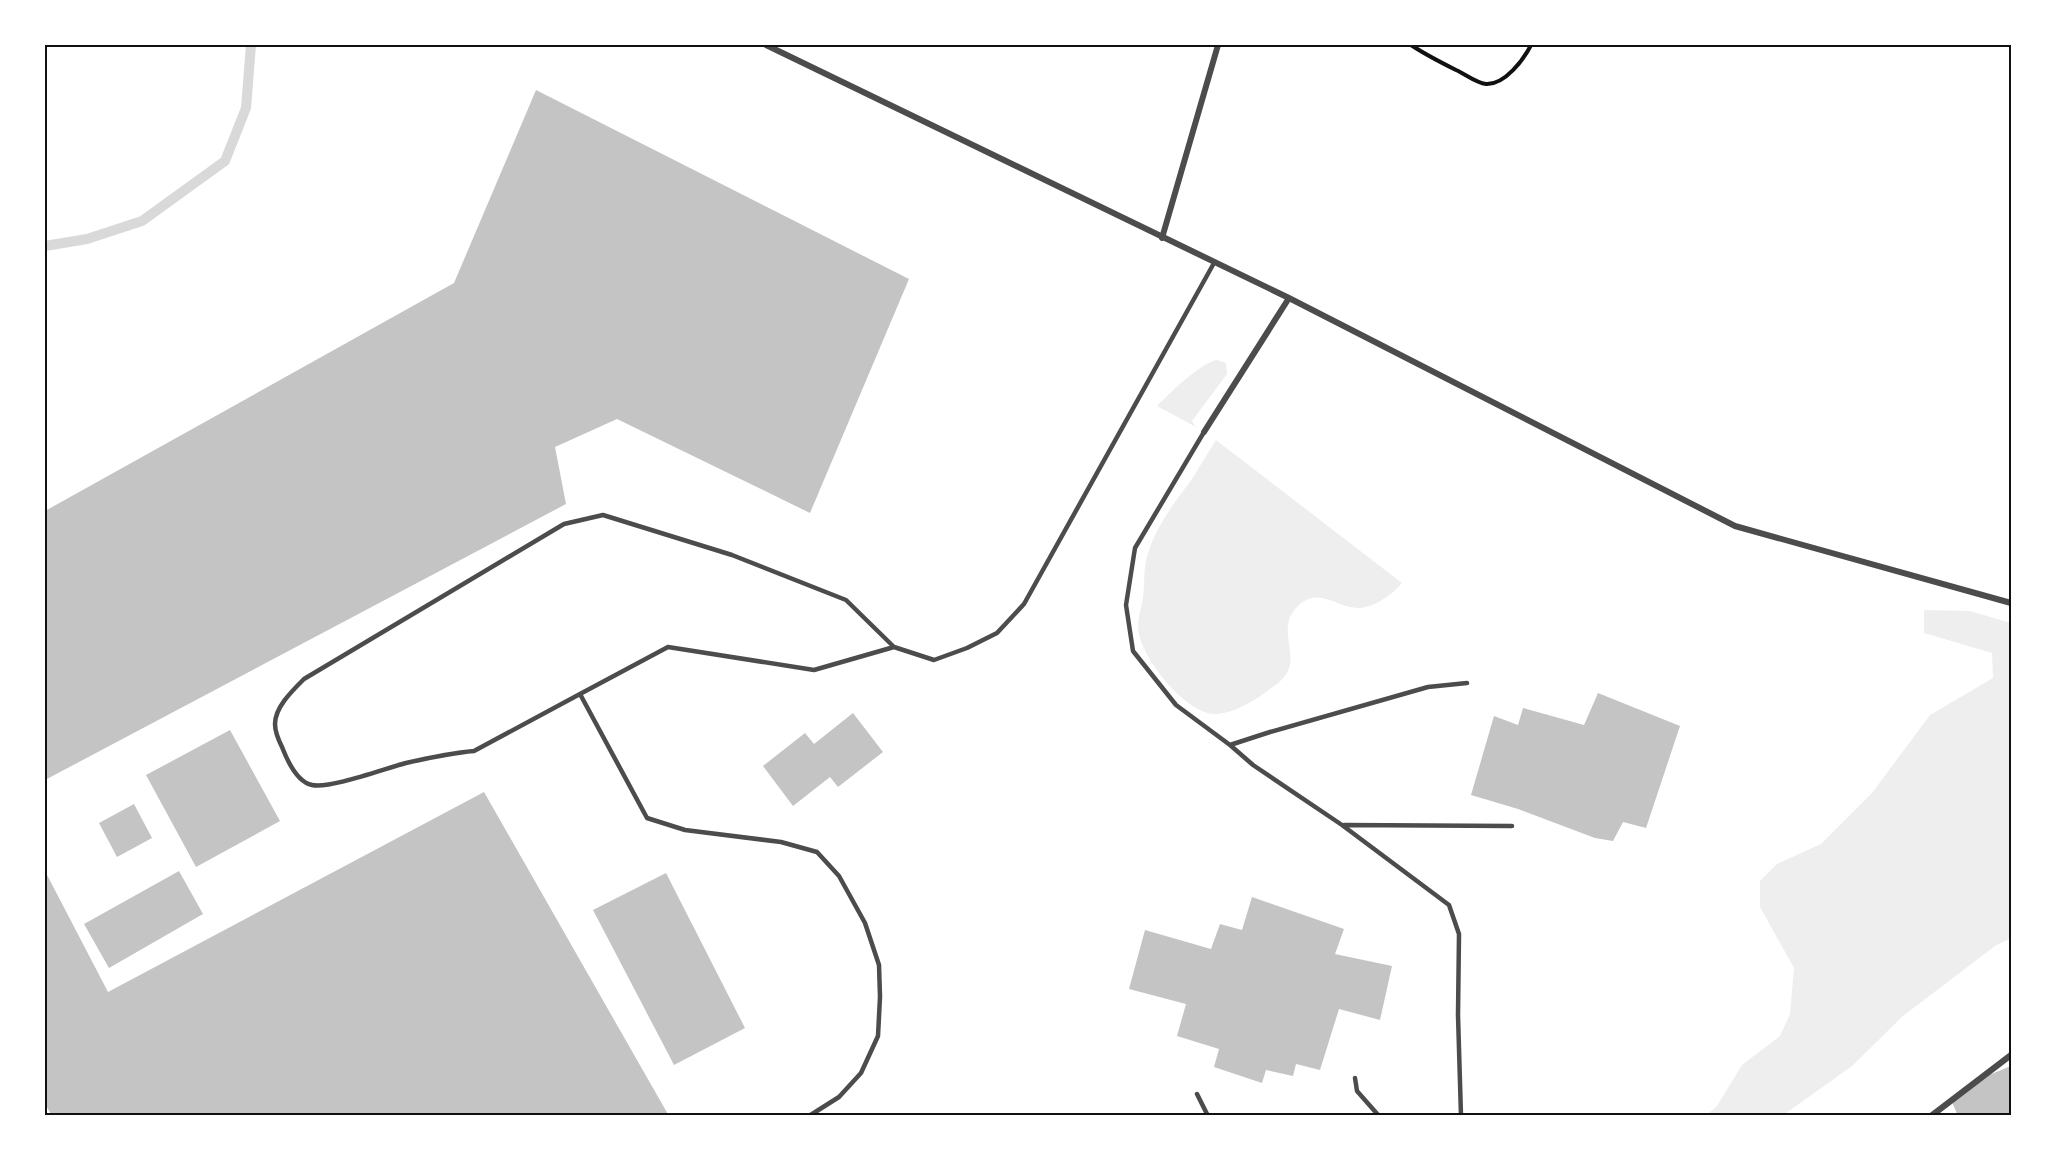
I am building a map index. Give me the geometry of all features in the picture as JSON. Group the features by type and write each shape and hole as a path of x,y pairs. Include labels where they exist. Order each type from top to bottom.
{"street":[{"path":"766,45 1289,298 1736,526 2011,603"},
{"path":"1162,238 1218,45"},
{"path":"1204,432 1289,298"},
{"path":"1931,1116 2011,1055"}],"lane":[{"path":"894,647 814,670 669,647 474,751 406,763 330,784 312,785 302,779 291,766 275,724 283,702 304,679 564,524 603,515 732,555 846,600 894,647 934,660 967,648 997,633 1024,604 1214,262"},
{"path":"1204,432 1135,548 1126,605 1133,651 1176,705 1253,765 1342,825 1449,905 1459,934 1458,1015 1461,1116"},
{"path":"1230,745 1428,687 1467,683"},
{"path":"580,694 646,818 685,830 781,842 817,852 839,876 865,923 879,964 878,1036 861,1073 839,1097 809,1116"},
{"path":"1342,825 1512,826"},
{"path":"1355,1078 1357,1091 1379,1116"},
{"path":"1197,1094 1208,1116"}],"path":[{"path":"1411,45 1443,65 1486,84 1497,81 1516,68 1531,45"}],"shaded area":[{"path":"1217,360 1226,363 1227,374 1192,421 1196,427 1157,406 1194,372"},
{"path":"1216,440 1402,583 1383,599 1366,607 1352,607 1322,598 1307,600 1299,605 1291,615 1288,624 1290,665 1286,674 1278,683 1250,703 1218,714 1206,713 1194,707 1169,685 1149,658 1139,634 1138,625 1143,598 1145,564 1156,533"},
{"path":"1924,610 1970,611 2011,623 2011,938 1995,946 1903,1016 1852,1066 1782,1116 1705,1116 1717,1106 1742,1065 1780,1036 1790,1014 1794,968 1760,907 1760,881 1777,864 1821,844 1872,793 1930,715 1993,678 1992,653 1924,633"}],"building":[{"path":"536,90 909,279 810,513 617,419 555,447 566,504 45,780 45,511 454,283"},
{"path":"1598,693 1680,726 1646,828 1623,822 1613,841 1595,838 1518,809 1471,795 1494,716 1518,725 1523,708 1584,725"},
{"path":"853,713 883,752 838,787 830,777 793,806 763,766 805,733 814,744"},
{"path":"230,730 280,821 196,867 146,775"},
{"path":"484,792 669,1116 52,1116 45,1104 45,871 108,992"},
{"path":"134,804 152,838 117,857 99,823"},
{"path":"179,871 203,914 109,968 84,924"},
{"path":"666,873 745,1028 674,1065 593,910"},
{"path":"1252,897 1344,929 1335,954 1392,966 1380,1020 1339,1009 1320,1070 1296,1064 1293,1076 1266,1070 1262,1083 1214,1067 1219,1049 1177,1036 1186,1004 1129,989 1145,930 1211,949 1220,924 1242,930"},
{"path":"2011,1066 2011,1116 1958,1116 1952,1102 1989,1075"}],"waterway":[{"path":"45,246 87,239 142,221 225,161 246,108 251,45"}]}
